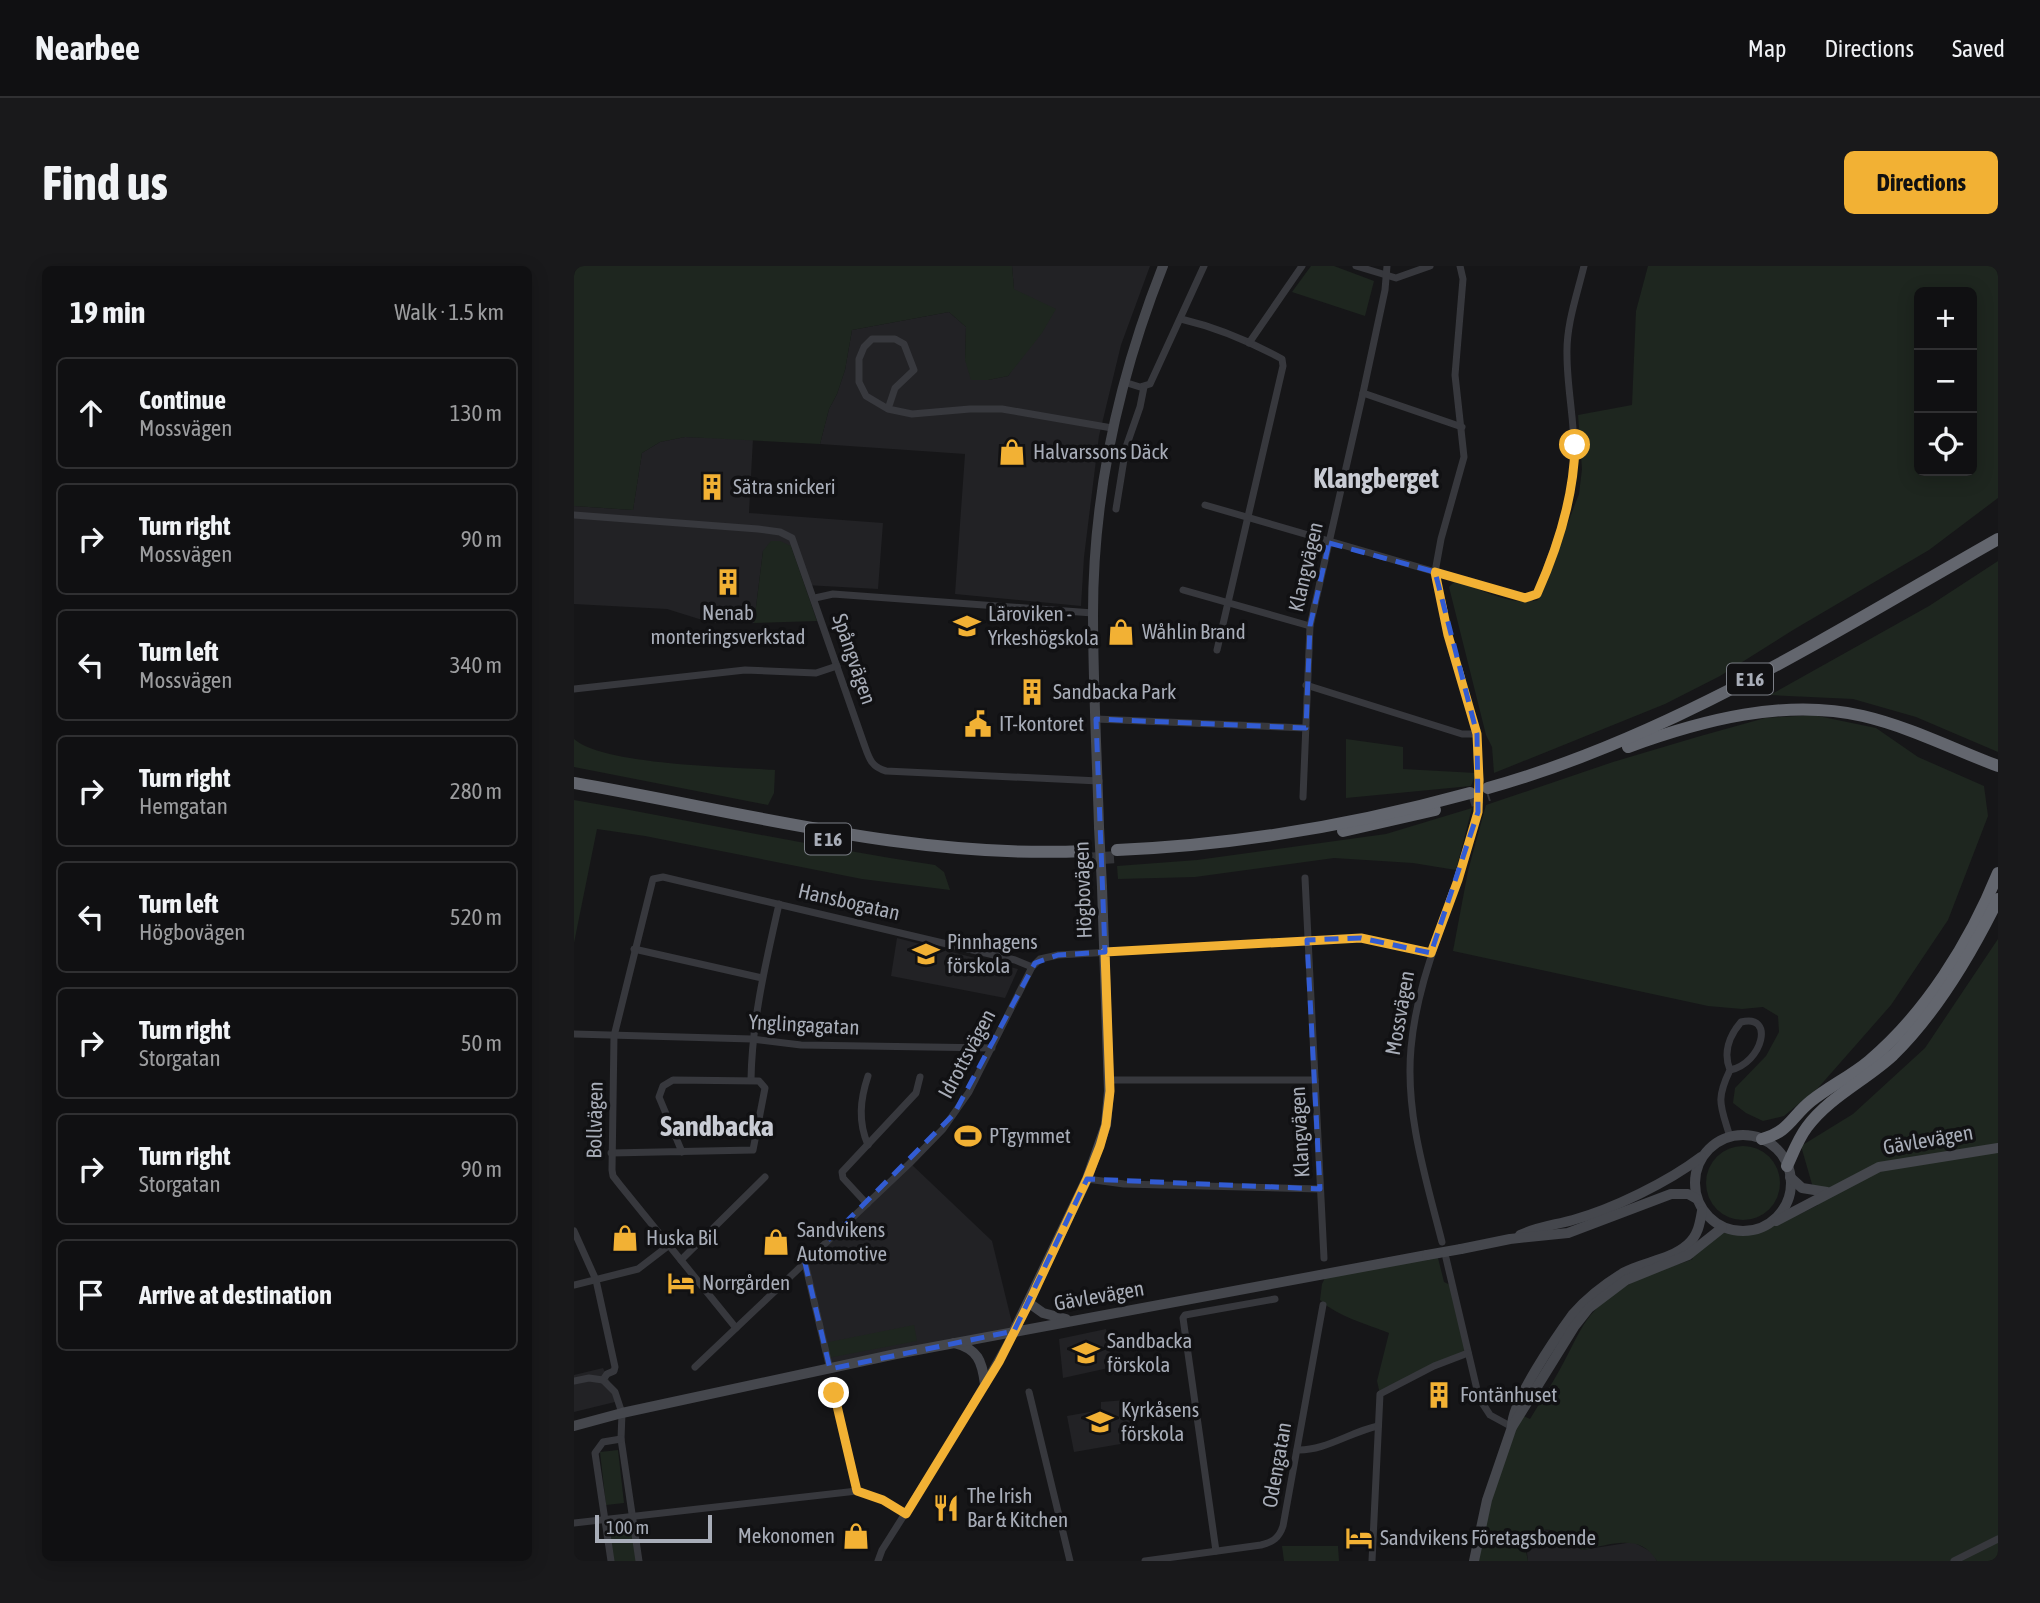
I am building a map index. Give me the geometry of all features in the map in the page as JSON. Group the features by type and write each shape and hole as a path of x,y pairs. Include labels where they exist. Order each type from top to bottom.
{"highway":[{"name":"E 16","path":"1485,788 1637,735 1714,698 1998,539"},
{"name":"E 16","path":"1485,788 1640,743 1800,661 1998,548"},
{"path":"1640,743 1740,716 1778,710 1819,709 1883,721 1998,766"},
{"name":"E 16","path":"574,783 878,840 1084,855 1041,860 960,856 877,847 574,792"},
{"path":"1117,854 1296,833 1473,802"},
{"path":"1762,1139 1786,1129 1809,1102 1866,1064 1906,1024 1944,974 1966,938 1998,873"},
{"path":"1789,1171 1803,1134 1816,1117 1893,1055 1914,1033 1953,979 1998,898"}],"main road":[{"name":"Högbovägen","path":"1014,1331 1087,1179 1106,1125 1109,1080 1093,613 1101,498 1112,428 1146,312 1163,266"},
{"path":"1741,1135 1762,1139 1778,1149 1789,1171 1790,1191 1785,1206 1777,1217 1765,1226 1741,1232 1722,1228 1702,1211 1696,1199 1695,1172 1702,1156 1715,1145 1730,1138 1741,1135"},
{"name":"Gävlevägen","path":"1765,1226 1879,1167 1998,1147"},
{"name":"Gävlevägen","path":"1510,1239 1611,1206 1684,1171 1702,1156"},
{"path":"1789,1171 1802,1188 1828,1192"},
{"name":"Gävlevägen","path":"574,1426 830,1368 1014,1331 1510,1239 1568,1233 1671,1194 1688,1195 1696,1199"},
{"path":"1654,1264 1687,1245 1697,1232 1702,1211"},
{"path":"1474,1561 1487,1500 1512,1427 1512,1418 1526,1388 1574,1314 1594,1293 1627,1271 1688,1255 1722,1228"},
{"path":"1029,1303 1043,1313 1073,1321"},
{"path":"954,1343 970,1349 979,1357 985,1384"}],"street":[{"path":"1116,509 1126,447 1140,407 1143,387 1152,381 1204,266"},
{"path":"1249,343 1303,266"},
{"path":"1356,266 1386,276 1404,276 1430,266"},
{"name":"Klangvägen","path":"1303,797 1310,626 1363,393 1387,266"},
{"path":"1435,572 1441,539 1462,467 1462,427 1455,376 1462,279 1460,266"},
{"path":"1205,505 1530,598 1538,592 1566,512 1572,482 1575,445 1566,353 1571,318 1584,266"},
{"path":"1181,319 1249,343 1282,359 1283,366 1217,650"},
{"path":"888,409 895,388 914,370 904,344 895,340 872,339 864,347 859,359 859,382 866,396 888,409 912,414 1002,409 1112,428"},
{"path":"1124,382 1143,387"},
{"path":"1363,393 1462,427"},
{"name":"Spångvägen","path":"574,515 758,529 787,535 796,545 870,759 878,769 1099,781"},
{"name":"Mossvägen","path":"1435,572 1448,635 1477,734 1485,788 1473,802 1458,880 1431,953 1410,1049 1412,1113 1443,1242"},
{"path":"1183,590 1310,626"},
{"path":"815,598 833,594 1093,613"},
{"path":"574,690 745,670 816,673 836,666"},
{"path":"1306,685 1462,734 1477,734"},
{"path":"1096,719 1306,728"},
{"name":"Hansbogatan","path":"657,877 1015,960 1032,967"},
{"name":"Bollvägen","path":"657,877 650,884 614,1036 611,1153 613,1176 736,1328"},
{"name":"Klangvägen","path":"1305,878 1324,1258"},
{"path":"751,1080 752,1039 762,978 779,904"},
{"path":"1032,967 1046,957 1361,938 1431,953"},
{"path":"634,948 762,978"},
{"name":"Idrottsvägen","path":"695,1367 943,1129 969,1092 1032,967"},
{"path":"1730,1070 1745,1065 1759,1045 1762,1032 1753,1021 1741,1023 1726,1052 1730,1070 1719,1101 1730,1138"},
{"name":"Ynglingagatan","path":"574,1034 752,1039 801,1045 992,1048"},
{"path":"868,1145 861,1124 861,1105 869,1076"},
{"name":"Idrottsvägen","path":"867,1204 842,1175 844,1168 916,1093 920,1077"},
{"path":"611,1153 682,1152 753,1150 765,1088 760,1081 673,1080 663,1086 659,1097 682,1152"},
{"path":"1109,1080 1315,1080"},
{"path":"681,1260 765,1177"},
{"path":"1087,1179 1124,1184 1320,1189"},
{"path":"574,1231 596,1280 615,1367 603,1380"},
{"path":"574,1285 638,1269 668,1245"},
{"path":"1446,1258 1476,1385 1484,1408 1499,1421 1512,1427"},
{"path":"805,1263 830,1368"},
{"path":"1216,1551 1183,1318 1185,1315 1275,1299"},
{"name":"Odengatan","path":"1145,1561 1261,1545 1275,1540 1280,1534 1323,1305"},
{"name":"Högbovägen","path":"878,1561 882,1550 985,1384 1014,1331"},
{"path":"1372,1561 1381,1392 1468,1353"},
{"path":"574,1381 589,1378 603,1380 615,1392 622,1413 621,1439 639,1561"},
{"path":"833,1387 857,1491"},
{"path":"1029,1392 1070,1561"},
{"path":"1297,1450 1310,1451 1344,1436 1378,1426"},
{"path":"611,1561 595,1453 603,1442 621,1439"},
{"path":"574,1523 857,1491 883,1500 906,1514"},
{"path":"1954,1561 1998,1539"}],"highlighted area":[{"path":"1329,543 1435,572 1477,734 1478,812 1431,953 1361,938 1307,940 1320,1189 1087,1179 1014,1331 830,1369 805,1263 954,1114 1035,963 1058,955 1105,952 1096,719 1306,728 1310,626"}],"shaded area":[{"path":"574,266 1012,266 1014,289 1056,309 1042,333 1008,376 988,380 971,380 965,360 966,327 949,312 852,330 845,370 829,409 820,444 685,437 660,442 642,453 633,510 574,506"},
{"path":"1012,266 1150,266 1121,345 1099,436 1084,557 1081,606 955,594 965,454 820,444 829,409 845,370 852,330 949,312 966,327 965,360 988,380 1008,376 1020,358"},
{"path":"1311,266 1334,266 1374,281 1365,316 1292,292"},
{"path":"1648,266 1998,266 1998,498 1929,550 1720,676 1665,704 1494,773 1492,747 1486,735 1449,587 1456,580 1507,599 1528,602 1538,600 1579,494 1582,469 1578,415 1632,405 1636,311"},
{"path":"685,437 753,439 749,513 883,523 878,589 805,585 791,546 763,551 754,623 712,623 667,609 574,604 574,506 633,510 642,453 660,442"},
{"path":"771,541 780,541 791,546 817,621 754,623 763,551"},
{"path":"1998,561 1998,752 1916,717 1853,699 1770,695 1929,606"},
{"path":"1813,715 1876,728 1918,757 1984,786 1988,816 1948,920 1891,1005 1818,1088 1784,1116 1763,1121 1733,1103 1735,1088 1766,1056 1779,1032 1778,1016 1763,1007 1742,1009 1708,1006 1453,951 1468,871 1486,805 1613,762 1765,718"},
{"path":"574,739 589,748 639,759 775,770 774,793 768,805 574,767"},
{"path":"1346,739 1403,747 1403,769 1476,773 1471,786 1346,798"},
{"path":"574,800 935,865 944,872 950,890 862,879 597,829 574,943"},
{"path":"1472,808 1456,870 1413,863 1334,858 1195,877 1118,879 1117,866 1197,860 1386,834"},
{"name":"Pinnhagens förskola","path":"897,938 1018,969 1005,998 891,976"},
{"path":"1998,939 1998,1561 1657,1561 1642,1546 1633,1543 1582,1550 1557,1532 1546,1530 1533,1534 1527,1540 1528,1561 1474,1561 1480,1529 1521,1415 1530,1419 1592,1313 1630,1284 1693,1259 1688,1255 1722,1228 1750,1230 1793,1212 1798,1215 1818,1205 1801,1146 1853,1114 1925,1048"},
{"path":"1743,1146 1757,1149 1769,1157 1777,1169 1780,1183 1777,1197 1769,1209 1757,1217 1743,1220 1729,1217 1717,1209 1709,1197 1706,1183 1709,1169 1717,1157 1729,1149"},
{"path":"910,1163 992,1241 1014,1331 830,1369 805,1263"},
{"path":"1437,1254 1444,1282 1452,1286 1468,1353 1380,1394 1377,1381 1389,1333 1344,1316 1327,1306 1320,1300 1322,1284 1327,1274"},
{"path":"914,1325 917,1341 828,1358 824,1343"},
{"name":"Sandbacka förskola","path":"1106,1329 1113,1367 1063,1378 1059,1339"},
{"path":"603,1368 619,1401 574,1412 574,1375"},
{"name":"Kyrkåsens förskola","path":"1126,1400 1134,1406 1132,1442 1074,1452 1067,1416 1101,1410 1101,1402"},
{"path":"618,1450 624,1503 606,1505 600,1452"},
{"path":"633,1516 640,1561 611,1561 604,1520"},
{"path":"1554,1531 1582,1550 1633,1542 1652,1552 1657,1561 1528,1561 1526,1544 1535,1532"},
{"path":"1282,1546 1338,1546 1339,1561 1284,1561"}],"tunnel":[{"path":"1470,801 1489,795"},
{"path":"1084,859 1117,857"}],"place":[{"name":"Halvarssons Däck","path":"1012,452"},
{"name":"Sätra snickeri","path":"712,487"},
{"name":"Nenab monteringsverkstad","path":"728,582"},
{"name":"Läroviken - Yrkeshögskola","path":"967,626"},
{"name":"Wåhlin Brand","path":"1121,632"},
{"name":"Sandbacka Park","path":"1032,692"},
{"name":"IT-kontoret","path":"978,724"},
{"name":"Pinnhagens förskola","path":"926,954"},
{"name":"PTgymmet","path":"968,1136"},
{"name":"Huska Bil","path":"625,1238"},
{"name":"Sandvikens Automotive","path":"776,1242"},
{"name":"Norrgården","path":"681,1283"},
{"name":"Sandbacka förskola","path":"1086,1353"},
{"name":"Fontänhuset","path":"1439,1395"},
{"name":"Kyrkåsens förskola","path":"1100,1422"},
{"name":"The Irish Bar & Kitchen","path":"946,1508"},
{"name":"Mekonomen","path":"856,1536"},
{"name":"Sandvikens Företagsboende","path":"1359,1538"}],"district":[{"name":"Klangberget","path":"1376,478"},
{"name":"Sandbacka","path":"717,1126"}],"route":[{"path":"834,1393 857,1491 883,1500 906,1514 999,1362 1087,1179 1100,1146 1106,1125 1110,1091 1105,952 1361,938 1431,953 1458,880 1478,812 1479,780 1477,734 1448,635 1435,572 1525,598 1537,594 1566,512 1575,445"}]}
